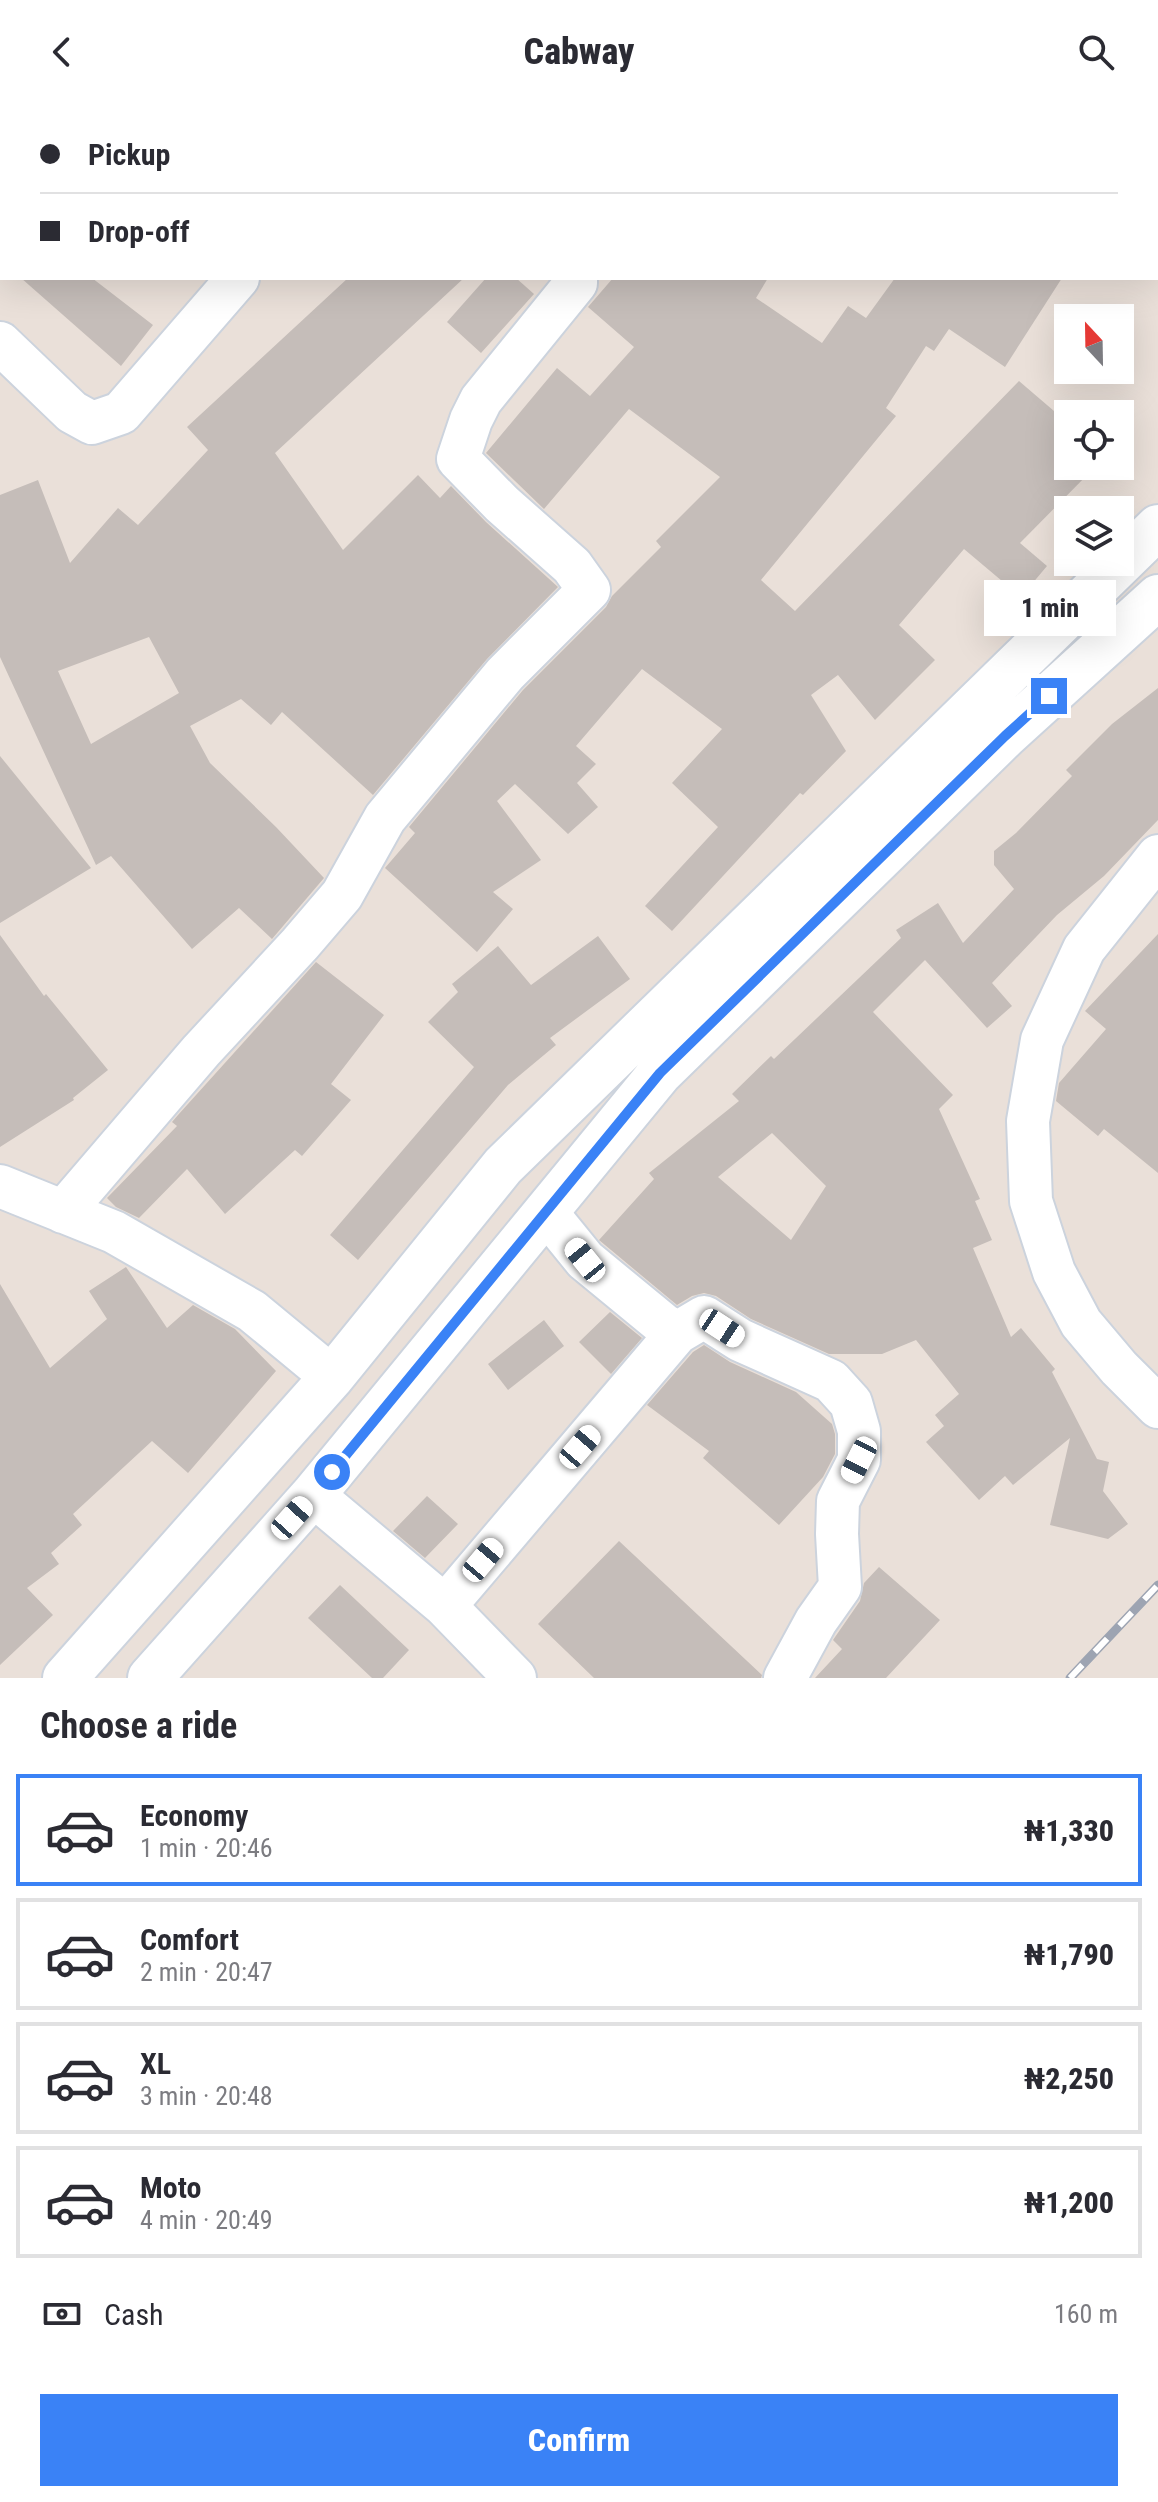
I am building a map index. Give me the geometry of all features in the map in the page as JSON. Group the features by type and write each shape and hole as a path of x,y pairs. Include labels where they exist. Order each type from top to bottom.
{"street":[{"path":"0,343 72,412 92,423 121,413 236,280"},
{"path":"63,1212 201,1051 342,895 385,818 505,674 589,590 572,566 502,504 458,459 481,400 576,280"},
{"path":"65,1678 332,1377 503,1166 1158,527"},
{"path":"150,1678 313,1495 660,1073 1005,736 1158,597"},
{"path":"1158,856 1084,949 1042,1040 1028,1121 1031,1201 1054,1272 1081,1323 1158,1407"},
{"path":"0,1186 114,1232 252,1311 332,1377"},
{"path":"546,1212 585,1260 677,1333"},
{"path":"445,1606 677,1333 704,1317 740,1340 831,1381 851,1403 859,1431 859,1460 838,1501 840,1587 816,1621 785,1678"},
{"path":"313,1495 445,1606 515,1678"}],"building":[{"path":"23,280 95,280 153,325 121,366"},
{"path":"346,280 462,280 275,453 343,550 418,475 440,498 451,486 558,587 487,659 373,795 282,712 271,725 241,699 190,726 210,763 324,878 272,939 239,908 192,949 111,856 96,865 0,657 0,495 38,480 70,563 118,508 138,525 208,450 187,427","holes":["149,637 179,693 91,744 58,671"]},
{"path":"484,280 518,280 534,294 481,353 447,322"},
{"path":"611,280 767,280 756,298 822,343 848,306 866,318 894,280 1061,280 1005,367 949,329 934,351 926,346 886,408 896,416 761,580 795,611 1019,381 1054,411 1054,480 1082,480 1066,496 1054,496 1054,509 1020,543 1047,566 1021,597 964,549 899,625 935,660 875,720 838,675 811,695 846,751 803,795 800,793 672,931 645,906 718,827 672,783 722,729 642,669 576,746 596,764 577,783 598,807 568,834 515,784 497,801 541,860 493,892 513,909 477,952 385,868 415,833 409,827 523,690 606,607 612,596 661,547 656,541 720,477 629,409 544,509 486,453 557,368 590,396 634,347 588,307"},
{"path":"1158,688 1158,820 1104,876 1057,915 992,983 1012,1006 987,1028 925,960 873,1012 953,1095 939,1109 980,1199 975,1201 992,1240 973,1248 1011,1337 1021,1328 1055,1369 1052,1372 1097,1459 1109,1462 1103,1491 1128,1524 1108,1539 1050,1525 1070,1438 1013,1485 1005,1476 979,1500 926,1442 944,1426 935,1415 959,1394 916,1340 882,1354 829,1354 751,1319 716,1296 704,1293 677,1305 599,1240 654,1179 649,1173 739,1101 732,1094 771,1056 774,1059 901,938 896,930 938,903 963,943 1014,889 994,865 994,851 1072,776 1066,770 1112,724","holes":["772,1133 826,1186 791,1240 718,1177"]},
{"path":"0,756 91,868 0,923"},
{"path":"1158,934 1158,1173 1104,1129 1098,1136 1056,1101 1059,1083 1106,1029 1085,1011"},
{"path":"0,935 44,996 46,994 108,1070 74,1100 0,1147"},
{"path":"598,936 630,979 550,1038 556,1045 508,1085 358,1260 330,1235 474,1067 428,1022 458,992 452,984 498,946 531,985"},
{"path":"316,962 384,1015 331,1084 351,1100 302,1156 295,1150 225,1214 187,1169 139,1218 116,1207 107,1198 177,1126 172,1122"},
{"path":"126,1267 167,1328 193,1305 235,1329 276,1371 188,1473 152,1441 73,1514 82,1525 51,1553 59,1564 27,1588 53,1615 0,1665 0,1284 50,1368 107,1319 89,1291"},
{"path":"610,1312 642,1338 611,1374 579,1342"},
{"path":"544,1320 564,1346 508,1390 488,1364"},
{"path":"704,1345 730,1362 796,1392 832,1424 835,1454 823,1477 779,1525 703,1458 709,1451 647,1405 693,1352"},
{"path":"427,1496 458,1524 425,1558 393,1531"},
{"path":"619,1541 762,1675 761,1678 594,1678 538,1624"},
{"path":"879,1567 940,1620 886,1678 815,1678 842,1649 833,1640 860,1601 864,1583"},
{"path":"340,1585 409,1650 383,1678 372,1678 308,1618"}],"railway":[{"path":"1070,1678 1158,1585"}],"route":[{"path":"332,1472 660,1073 1049,696"}]}
